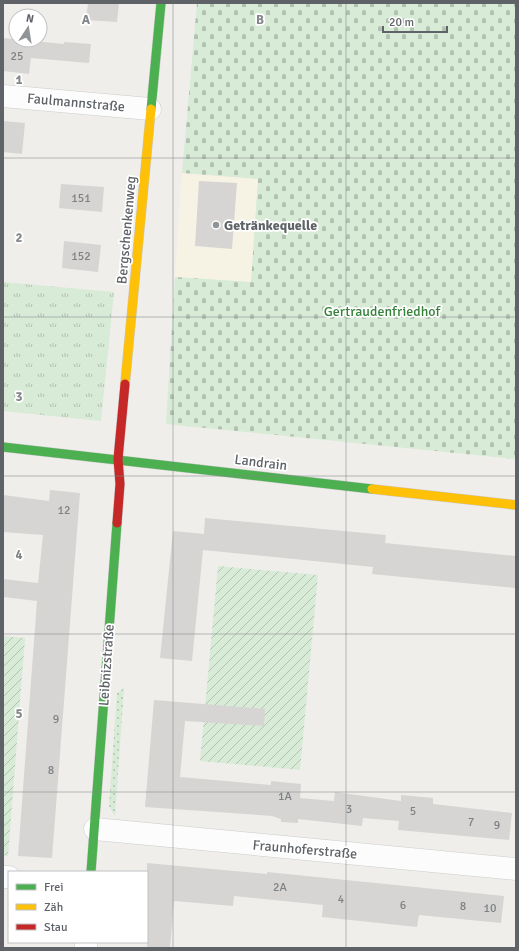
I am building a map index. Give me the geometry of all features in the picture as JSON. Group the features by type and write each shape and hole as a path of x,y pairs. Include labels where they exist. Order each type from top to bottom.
{"street":[{"name":"Bergschenkenweg","path":"118,459 161,3"},
{"name":"Faulmannstraße","path":"3,96 150,109"},
{"name":"Landrain","path":"3,447 516,505"},
{"name":"Leibnizstraße","path":"91,871 120,484 118,459"},
{"name":"Fraunhoferstraße","path":"95,829 516,869"}],"shaded area":[{"path":"182,173 258,179 251,282 175,277"}],"green space":[{"name":"Gertraudenfriedhof","path":"197,3 516,3 516,459 166,424 175,277 251,282 258,179 182,173"},
{"path":"3,282 114,292 101,421 3,411"},
{"path":"218,566 318,575 300,770 200,761"},
{"path":"3,636 25,638 8,856 3,855"},
{"path":"124,688 115,816 109,806 117,693"}],"building":[{"path":"88,3 119,3 117,22 86,20"},
{"path":"3,38 8,38 8,48 48,48 48,42 91,44 89,63 31,58 29,74 3,71"},
{"path":"3,121 25,123 22,154 3,152"},
{"path":"199,181 237,183 232,249 195,246"},
{"path":"61,184 104,187 102,212 59,208"},
{"path":"64,241 101,245 98,272 62,268"},
{"path":"50,490 80,493 52,858 18,856 37,601 3,597 3,579 38,583 43,535 3,532 3,495 49,501"},
{"path":"205,518 386,535 385,543 516,556 516,588 372,574 373,567 203,550 192,661 160,658 173,531 204,534"},
{"path":"154,700 265,709 264,726 185,721 180,777 271,785 271,781 301,784 300,798 334,801 335,792 401,801 401,795 433,798 433,804 512,813 509,840 398,830 399,821 363,818 362,826 298,819 298,823 281,822 281,819 272,816 145,807"},
{"path":"147,863 267,874 267,872 504,896 501,923 419,915 417,927 322,917 323,905 234,896 233,906 174,901 170,948 147,948"}],"traffic: fast":[{"path":"151,109 161,3"},
{"path":"3,447 372,489"},
{"path":"91,871 117,523"}],"traffic: slow":[{"path":"125,384 151,109"},
{"path":"372,489 516,505"}],"traffic: jam":[{"path":"117,523 120,484 118,459 125,384"}],"place":[{"name":"Getränkequelle","path":"216,225"}]}
